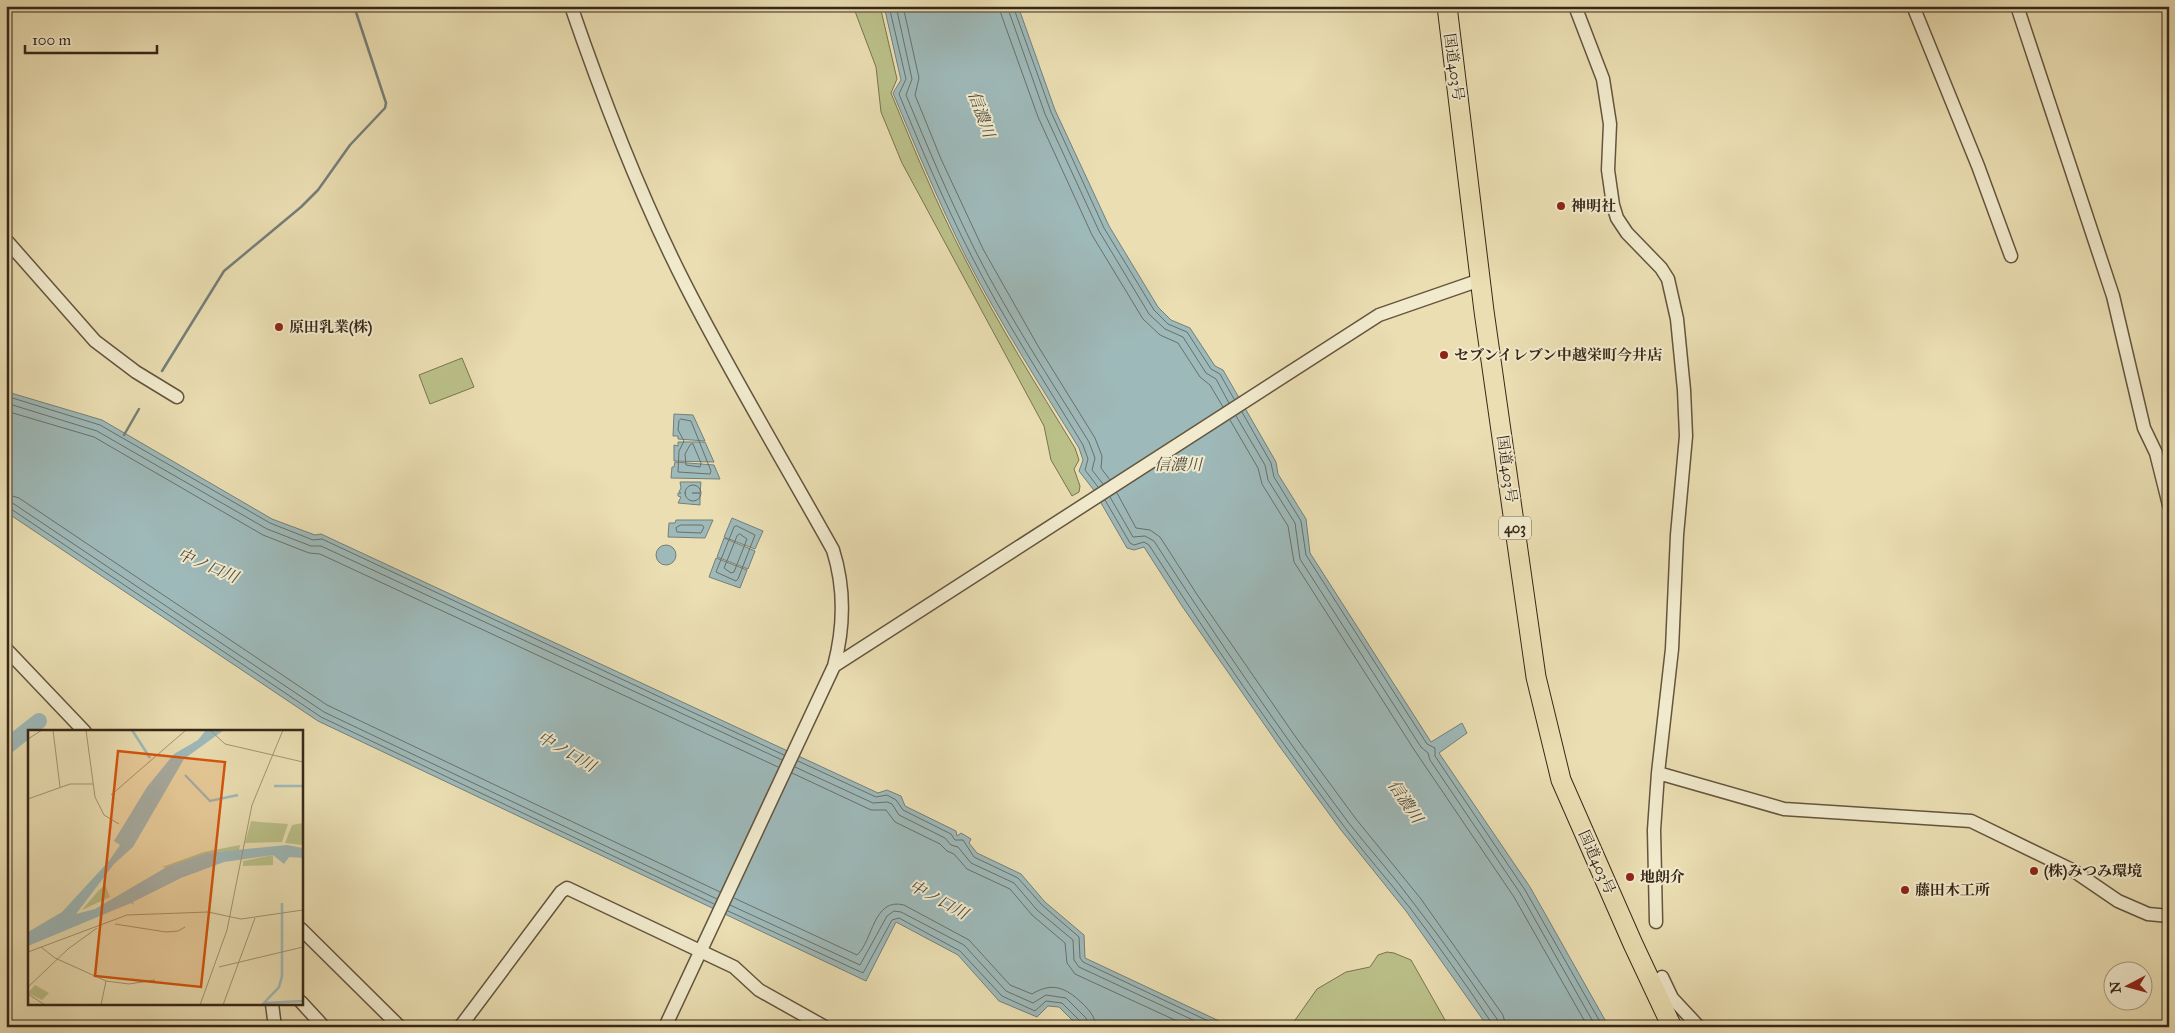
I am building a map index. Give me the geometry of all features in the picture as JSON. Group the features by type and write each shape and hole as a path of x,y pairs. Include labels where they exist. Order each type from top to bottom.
{"highway":[{"name":"国道403号","path":"1447,6 1480,280 1536,677 1561,780 1633,944 1672,1027"}],"street":[{"path":"571,6 601,95 673,260 731,371 833,550 837,564 842,607 839,647 834,666 665,1027"},
{"path":"1575,6 1603,79 1610,124 1608,170 1613,205 1617,218 1628,233 1661,268 1668,279 1677,319 1684,390 1686,436 1677,535 1672,649 1658,773 1654,830 1656,922"},
{"path":"1913,6 1978,166 2011,256"},
{"path":"2017,6 2113,296 2144,428 2156,453 2169,504"},
{"path":"6,240 95,341 136,372 177,397"},
{"path":"834,666 1378,315 1480,280"},
{"path":"6,649 83,730"},
{"path":"1658,773 1784,809 1971,821 2060,863 2118,901 2148,914 2169,916"},
{"path":"460,1027 562,892 567,888 734,967 759,990 825,1027"},
{"path":"302,930 400,1027"},
{"path":"1662,977 1672,998 1699,1027"},
{"path":"302,1003 324,1027"},
{"path":"272,1006 275,1027"}],"green space":[{"path":"853,6 880,6 897,79 891,93 935,198 965,259 1004,331 1075,448 1079,460 1074,469 1080,486 1079,492 1072,496 1051,460 1044,426 902,163 881,112 876,67"},
{"path":"462,358 474,387 430,404 419,375"},
{"path":"1387,952 1411,960 1449,1027 1298,1027 1293,1023 1317,989 1346,972 1370,967 1378,955"}],"water":[{"name":"信濃川","path":"884,6 1018,6 1055,110 1109,226 1158,307 1171,320 1190,328 1215,366 1223,370 1276,462 1278,474 1306,519 1310,553 1431,742 1462,723 1467,733 1439,753 1530,887 1609,1027 1488,1027 1406,911 1341,830 1280,747 1182,606 1144,547 1134,550 1127,548 1093,489 1079,471 1083,460 1079,448 993,306 966,257 937,196 893,93 901,80"},
{"name":"中ノ口川","path":"6,389 11,393 102,420 272,519 315,535 321,534 878,793 887,790 901,796 905,806 956,831 957,836 961,833 971,839 969,843 977,853 1021,874 1045,902 1084,935 1085,958 1232,1027 1079,1027 1059,1007 1048,1006 1037,1017 999,1001 958,955 896,922 866,981 318,721 6,512"},
{"path":"674,414 693,415 705,441 678,439 678,436 673,436"},
{"path":"678,442 705,442 714,462 674,461 674,445 678,446"},
{"path":"675,462 714,465 720,479 671,478 672,467 674,467"},
{"path":"680,482 701,482 700,505 678,503 681,497 678,496 678,493 681,493 679,492 681,488"},
{"path":"732,518 763,531 755,549 724,537"},
{"path":"676,520 713,520 705,538 668,537 669,523 675,523"},
{"path":"724,538 755,551 748,569 717,557"},
{"path":"666,545 673,548 676,555 673,562 666,565 659,562 656,555 659,548"},
{"path":"716,558 747,570 740,588 709,577"}],"waterway":[{"path":"162,371 224,271 301,207 318,190 350,145 385,108 386,103 354,6"},
{"path":"124,435 139,409"},
{"path":"6,747 39,721"}],"place":[{"name":"神明社","path":"1561,206"},
{"name":"原田乳業(株)","path":"279,327"},
{"name":"セブンイレブン中越栄町今井店","path":"1444,355"},
{"name":"(株)みつみ環境","path":"2034,871"},
{"name":"地朗介","path":"1630,877"},
{"name":"藤田木工所","path":"1905,890"}]}
